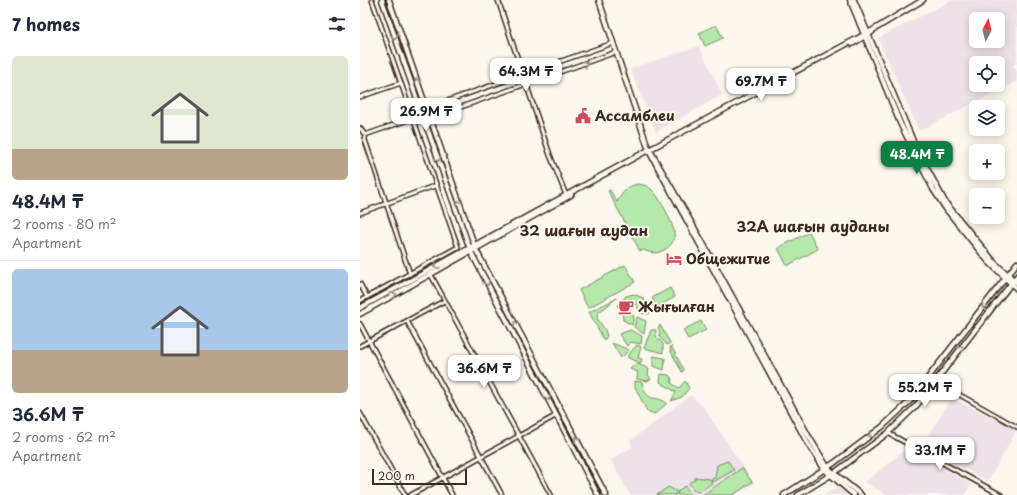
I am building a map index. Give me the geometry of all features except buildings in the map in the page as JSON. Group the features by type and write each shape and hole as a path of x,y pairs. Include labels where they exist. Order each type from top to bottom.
{"main road":[{"path":"382,0 470,250 598,495"},
{"path":"389,0 475,247 606,495"},
{"path":"599,0 650,151 807,442 826,469 854,495"},
{"path":"850,0 909,143 933,188 946,209 1006,277 1014,283 1017,290"},
{"path":"854,0 865,35"},
{"path":"475,247 865,35 923,0"},
{"path":"360,314 431,275 475,247 566,195 650,151"},
{"path":"360,308 450,259 470,250"},
{"path":"784,495 826,469 882,427 910,401 1017,263"},
{"path":"798,495 832,475 888,433 916,406 1014,283 1017,276"},
{"path":"882,427 888,433"},
{"path":"832,475 861,495"}],"street":[{"path":"360,301 458,247 372,0"},
{"path":"498,0 556,172 566,195"},
{"path":"427,108 613,43"},
{"path":"430,118 616,52"},
{"path":"360,97 401,83"},
{"path":"365,134 422,115"},
{"path":"360,128 365,134 364,140 410,274"},
{"path":"360,142 364,140"},
{"path":"360,213 437,186"},
{"path":"447,254 450,259"},
{"path":"431,275 551,495"},
{"path":"360,284 367,297"},
{"path":"360,346 444,300"},
{"path":"407,320 502,495"},
{"path":"360,324 452,495"},
{"path":"935,381 1017,427"},
{"path":"360,413 405,495"},
{"path":"411,495 518,435 557,415"},
{"path":"888,433 1001,495"}],"shaded area":[{"path":"952,0 1017,0 1017,63 1013,65 1017,72 1017,81 1005,87 1005,56 969,56 969,92 995,92 980,100 969,100 969,105 919,131 878,38"},
{"path":"699,46 722,95 656,132 630,69"},
{"path":"691,395 704,408 754,483 735,495 630,495 611,460 632,447 630,441"},
{"path":"952,398 1017,430 988,481 921,447"},
{"path":"907,448 971,484 965,495 886,495 865,482"},
{"path":"837,487 848,495 822,495"}],"green space":[{"path":"716,25 723,38 705,46 699,33"},
{"path":"637,184 645,185 654,192 667,212 673,227 674,238 672,243 658,253 644,250 640,251 608,191 610,190 617,202 625,190"},
{"path":"809,232 818,249 787,266 778,248"},
{"path":"625,265 635,282 588,308 579,290"},
{"path":"670,288 675,297 657,307 652,298"},
{"path":"634,294 643,298 650,312 649,314 641,313 635,304 627,307 627,311 634,316 632,325 623,320 622,311 617,306 626,296"},
{"path":"617,298 598,313 597,318 607,336 604,340 589,312"},
{"path":"637,317 646,321 644,334 634,327"},
{"path":"701,321 706,330 688,339 683,330"},
{"path":"660,325 670,343 667,345 659,336 660,332 658,328"},
{"path":"630,330 642,336 641,344 630,342 627,346 619,334"},
{"path":"651,330 656,330 656,336 663,344 663,353 644,348"},
{"path":"612,343 629,350 621,358"},
{"path":"637,345 641,347 638,358 642,359 641,363 628,358 628,355"},
{"path":"671,346 684,370 682,372 670,350"},
{"path":"653,356 665,358 664,370 653,366"},
{"path":"636,363 649,369 648,375 651,379 647,381 637,379 638,372 630,369"},
{"path":"661,374 669,375 672,379 671,383 679,388 685,381 689,388 682,397 671,401 676,392 660,382"},
{"path":"635,381 642,382 646,394 652,398 663,400 667,403 655,414 647,411 635,387"},
{"path":"728,461 734,470 713,482 711,479 715,478 717,465"},
{"path":"742,468 752,482 733,495 703,495"},
{"path":"695,477 710,479 712,483 699,492 694,490 689,483 695,479"},
{"path":"685,486 689,492 687,495 677,495 678,491"},
{"path":"668,487 676,491 676,495 657,495"}],"place":[{"name":"Ассамблеи","path":"583,116"},
{"name":"Общежитие","path":"674,259"},
{"name":"Жығылған","path":"626,307"}],"district":[{"name":"32А шағын ауданы","path":"813,227"},
{"name":"32 шағын аудан","path":"584,231"}]}
